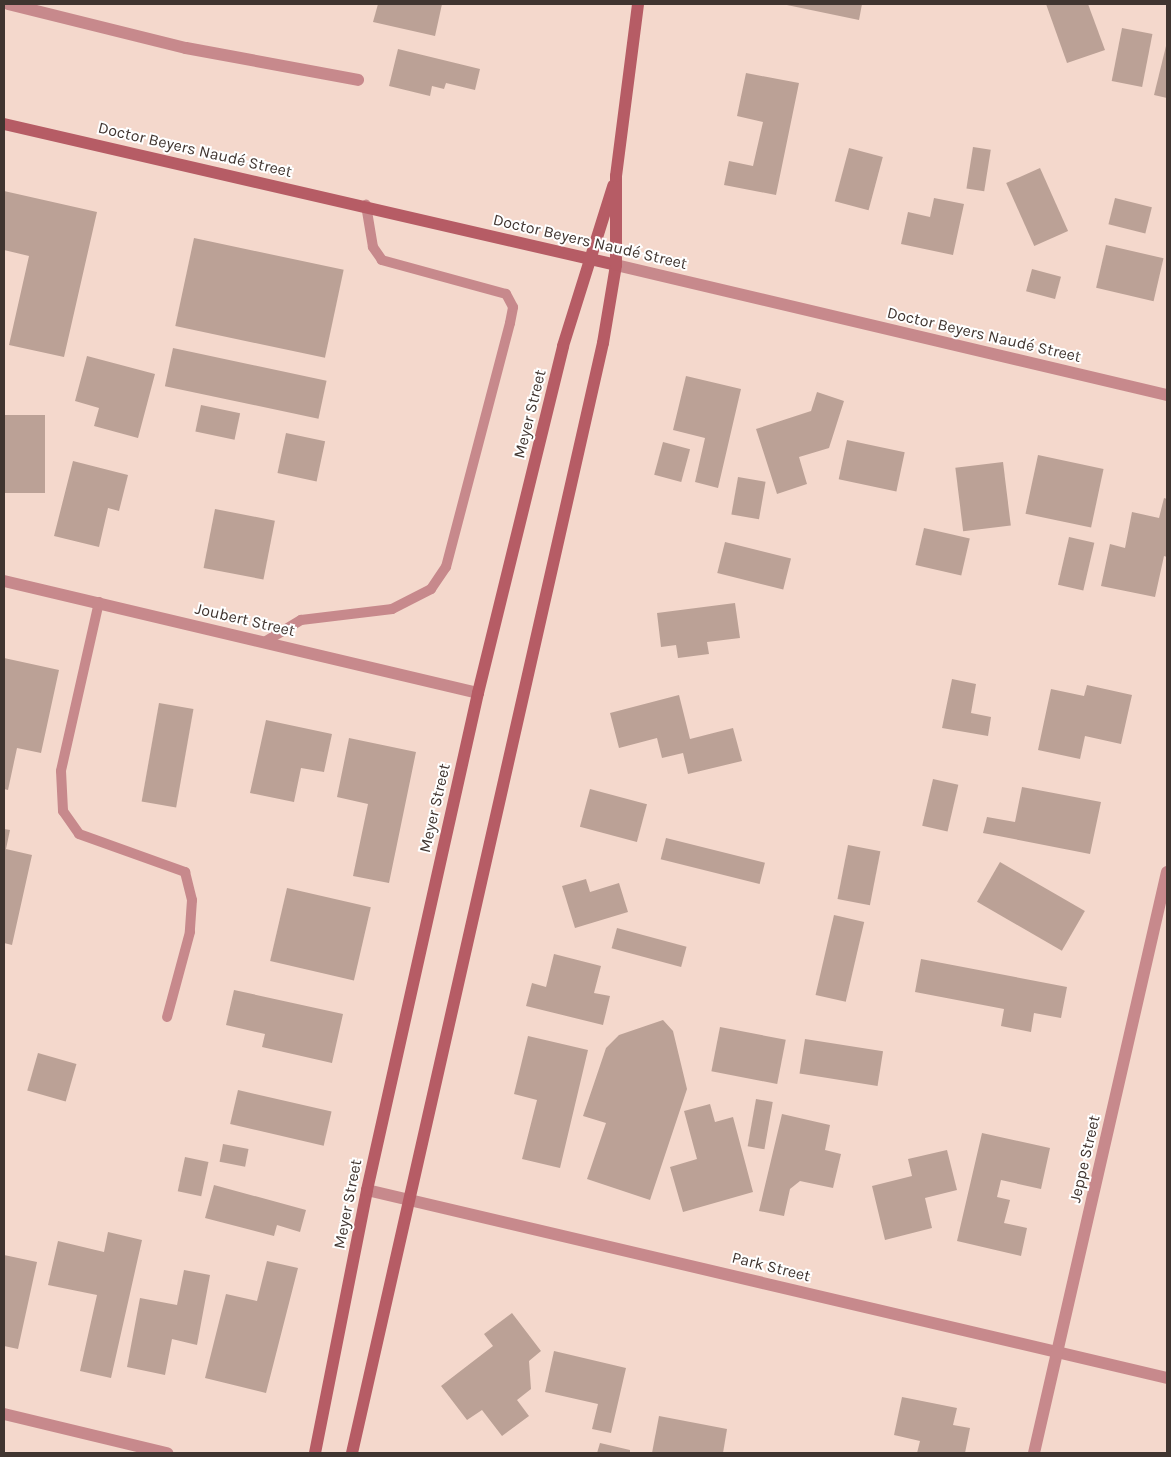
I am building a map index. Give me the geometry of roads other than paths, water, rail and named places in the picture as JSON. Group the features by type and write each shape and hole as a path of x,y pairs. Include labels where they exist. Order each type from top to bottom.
{"main road":[{"name":"Meyer Street","path":"352,1453 601,352 616,265 616,176 638,4"},
{"name":"Doctor Beyers Naudé Street","path":"4,124 366,205 616,265"},
{"name":"Meyer Street","path":"316,1453 367,1190 478,693 588,258 616,176"}],"street":[{"path":"8,4 186,48 358,80"},
{"name":"Doctor Beyers Naudé Street","path":"616,265 1167,395"},
{"name":"Joubert Street","path":"4,580 478,693"},
{"name":"Jeppe Street","path":"1034,1453 1167,872"},
{"name":"Park Street","path":"367,1190 409,1197 1167,1378"},
{"path":"4,1414 167,1453"}],"lane":[{"path":"266,641 301,620 392,609 432,589 446,567 510,323 513,307 506,294 382,260 373,247 366,205"},
{"path":"99,602 61,772 63,811 79,834 185,872 192,900 190,932 167,1017"}]}
